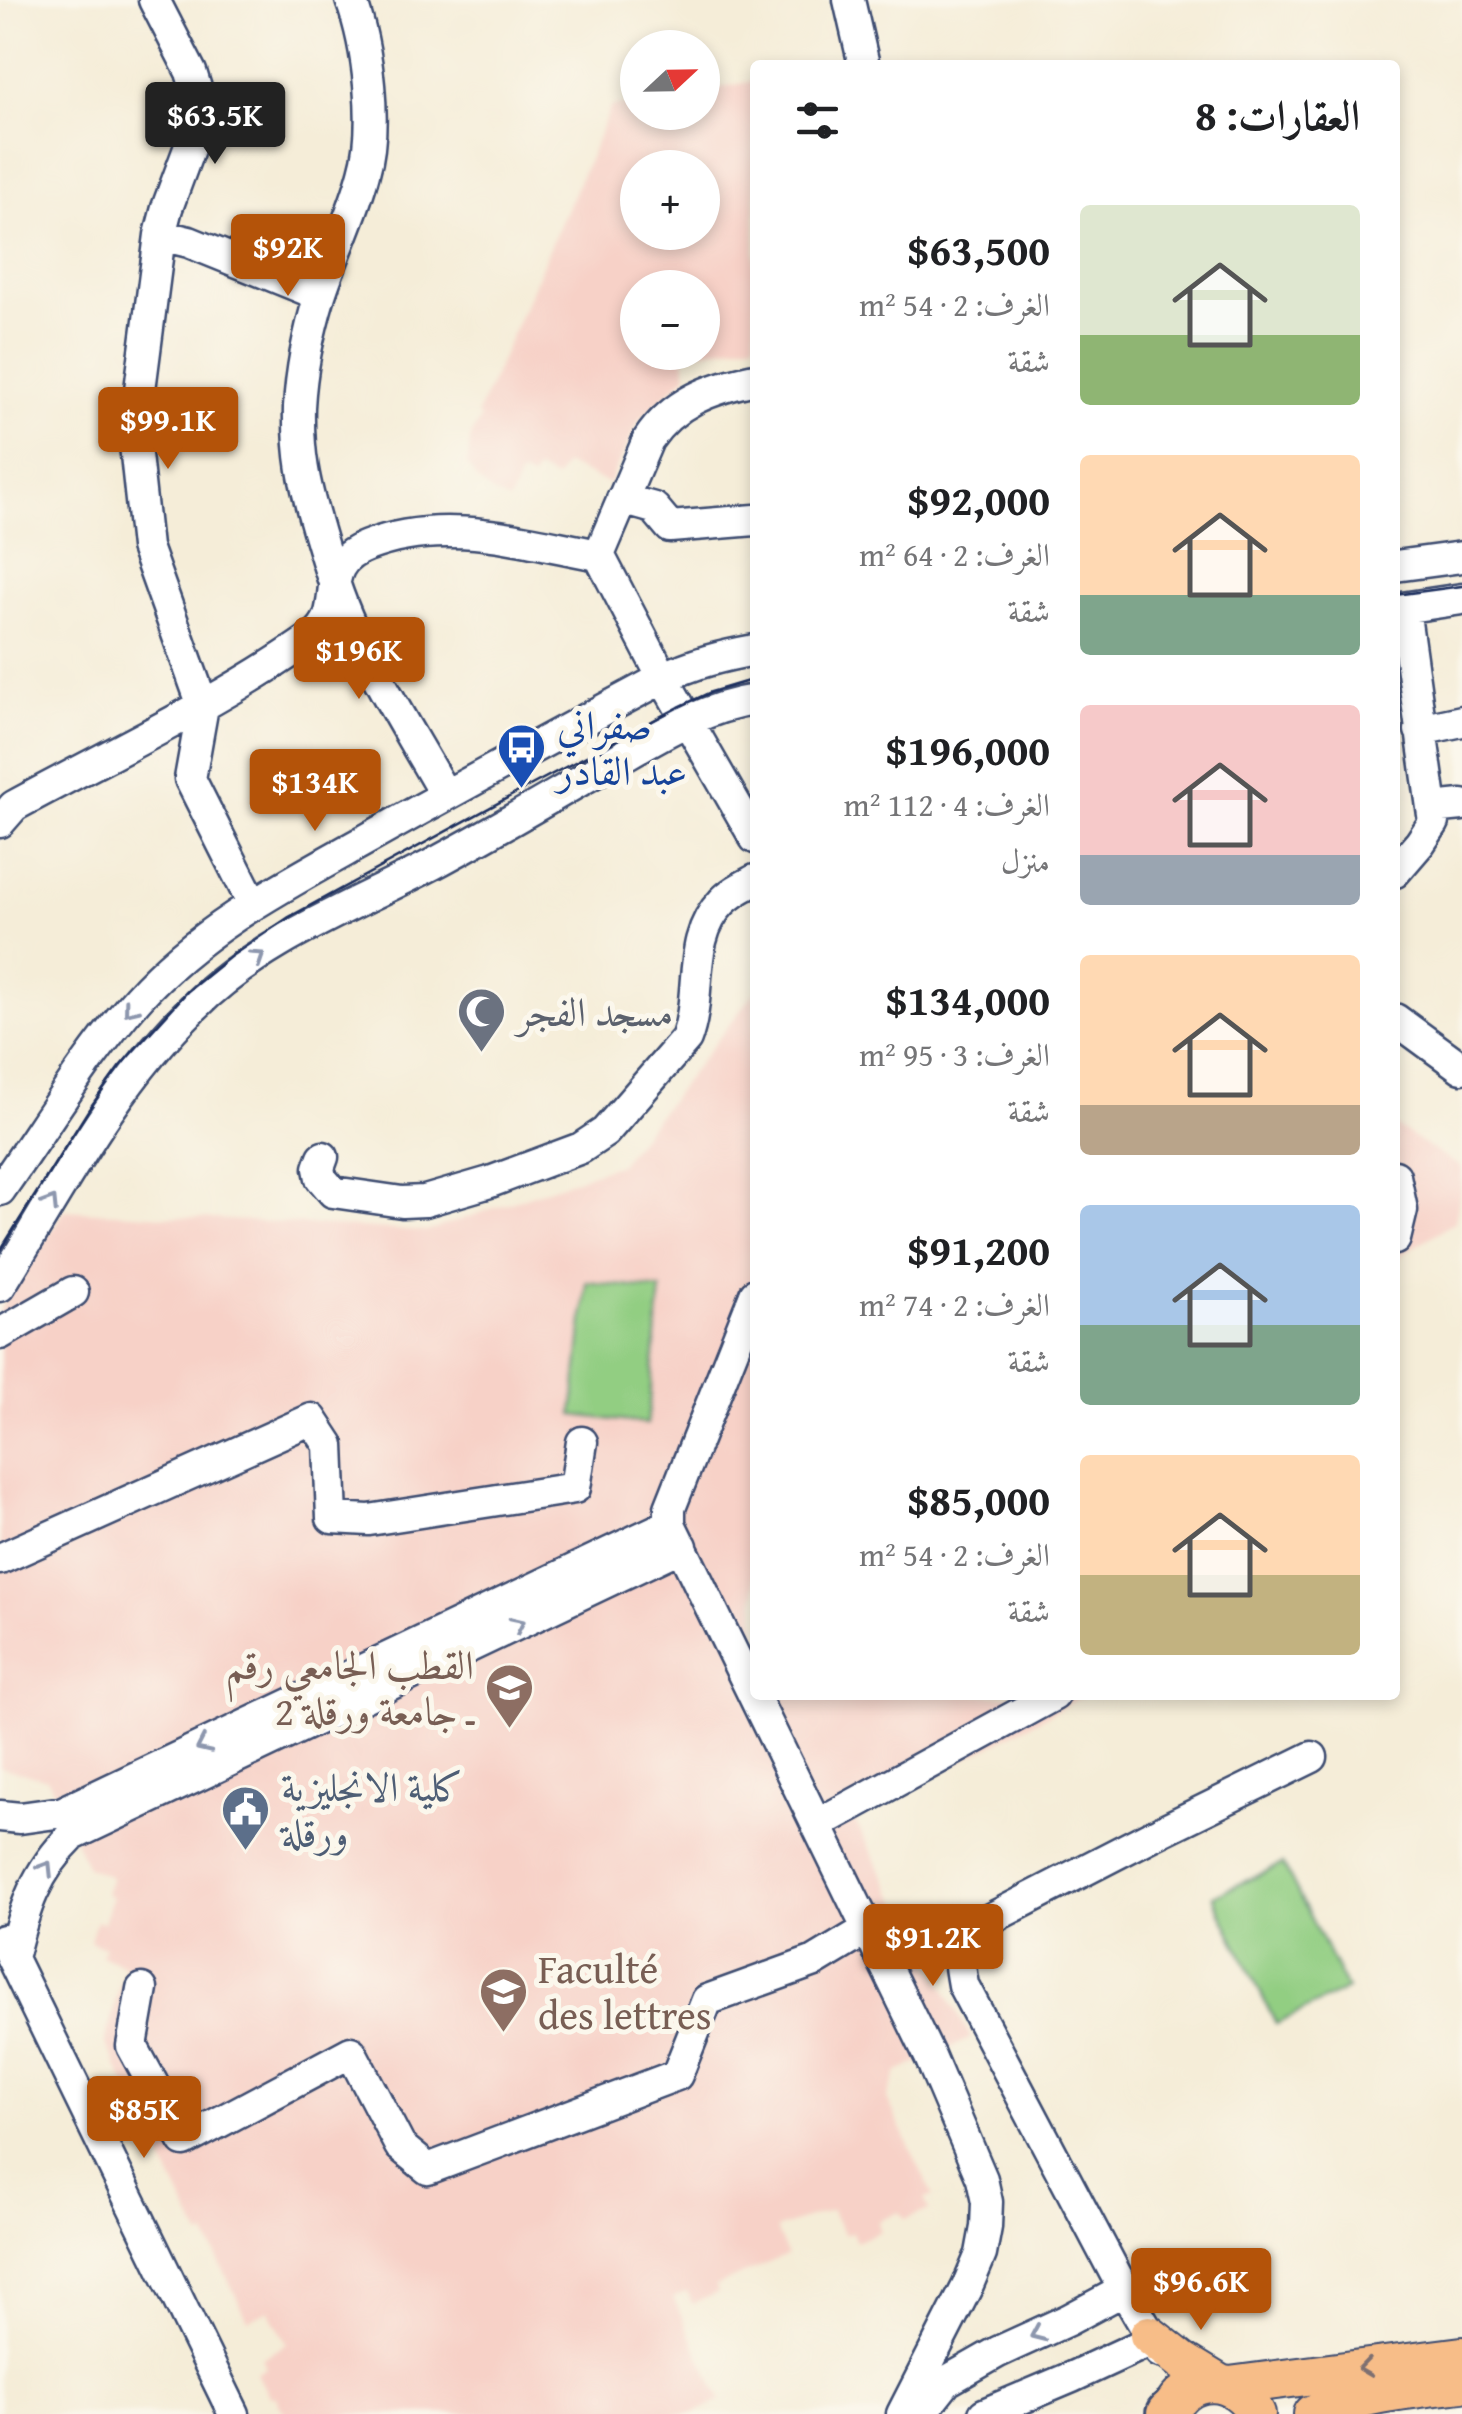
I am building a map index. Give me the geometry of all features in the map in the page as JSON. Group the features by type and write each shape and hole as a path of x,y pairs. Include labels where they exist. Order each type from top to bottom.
{"main road":[{"path":"1150,2338 1182,2361 1190,2400"},
{"path":"1190,2400 1462,2356"},
{"path":"1313,2414 1376,2393 1462,2383"},
{"path":"1190,2400 1241,2392 1256,2414"}],"street":[{"path":"154,0 191,72 203,112 160,235 134,436 146,546 203,706 190,779 253,904"},
{"path":"351,0 363,52 370,134 366,170 312,326 300,403 303,479 353,631 445,795"},
{"path":"849,0 863,60"},
{"path":"160,235 189,242 320,295"},
{"path":"750,380 702,394 668,415 648,440 599,555 663,678 750,829"},
{"path":"622,499 654,508 670,527 750,520"},
{"path":"5,808 203,706 317,634 331,608 339,565 350,554 393,538 436,530 480,532 599,555"},
{"path":"1400,565 1462,557"},
{"path":"1400,866 1447,806 1420,730 1400,609 1462,600"},
{"path":"0,1190 100,1046 139,997 176,962 253,904 663,678 704,661 750,651"},
{"path":"0,1286 106,1116 159,1044 196,1004 240,968 295,933 434,864 687,721 750,701"},
{"path":"1420,730 1462,721"},
{"path":"323,1157 320,1178 333,1192 402,1202 425,1200 490,1182 595,1140 686,1039 704,927 724,898 750,883"},
{"path":"1400,1023 1462,1068"},
{"path":"0,1334 73,1292"},
{"path":"750,1307 670,1508 676,1535 750,1686"},
{"path":"0,1559 312,1419 329,1445 332,1518 369,1520 575,1488 582,1442"},
{"path":"0,1816 20,1818 63,1812 676,1535"},
{"path":"234,2414 6,1946 33,1889 52,1856 72,1835 676,1535"},
{"path":"757,1700 930,2057 982,2179 987,2202 984,2240 974,2270 902,2414"},
{"path":"818,1824 1045,1700"},
{"path":"984,2414 1150,2338 963,1984 960,1948 986,1922 1312,1757"},
{"path":"142,1990 132,2046 184,2140 351,2052 400,2146 428,2169 677,2076 707,2000 815,1960 868,1929"},
{"path":"921,2414 946,2381 1124,2290"}],"shaded area":[{"path":"750,82 750,343 720,348 720,270 620,270 620,370 686,370 687,375 640,419 609,484 564,464 556,479 536,470 532,479 520,474 509,502 478,481 467,466 471,435 611,107 620,106 620,130 720,130 720,88"},
{"name":"القطب الجامعي رقم 2 ـ جامعة ورقلة","path":"750,998 750,1700 1075,1700 854,1819 971,2038 898,2072 887,2099 933,2196 924,2199 929,2210 905,2220 900,2212 878,2221 880,2231 856,2242 852,2232 844,2235 831,2210 776,2229 787,2255 716,2286 718,2292 693,2304 687,2291 673,2298 721,2400 692,2414 285,2414 256,2373 266,2367 262,2358 287,2344 269,2310 248,2320 206,2235 201,2238 105,2042 125,1965 101,1956 104,1947 90,1941 96,1921 103,1923 112,1897 105,1893 111,1877 87,1867 48,1779 0,1767 0,1310 65,1210 426,1232 619,1164"},
{"path":"1400,1129 1462,1168 1455,1222 1400,1258"}],"green space":[{"path":"587,1282 661,1290 647,1424 573,1415"},
{"path":"1283,1864 1347,1989 1276,2024 1213,1896"}],"tram line":[{"path":"1400,594 1462,586"},
{"path":"0,1251 120,1066 188,991 230,957 289,917 522,790 679,707 750,680"}],"place":[{"name":"صفراني عبد القادر","path":"522,790"},
{"name":"مسجد الفجر","path":"482,1054"},
{"name":"القطب الجامعي رقم 2 ـ جامعة ورقلة","path":"509,1730"},
{"name":"كلية الانجليزية ورقلة","path":"246,1852"},
{"name":"Faculté des lettres","path":"503,2034"}]}
